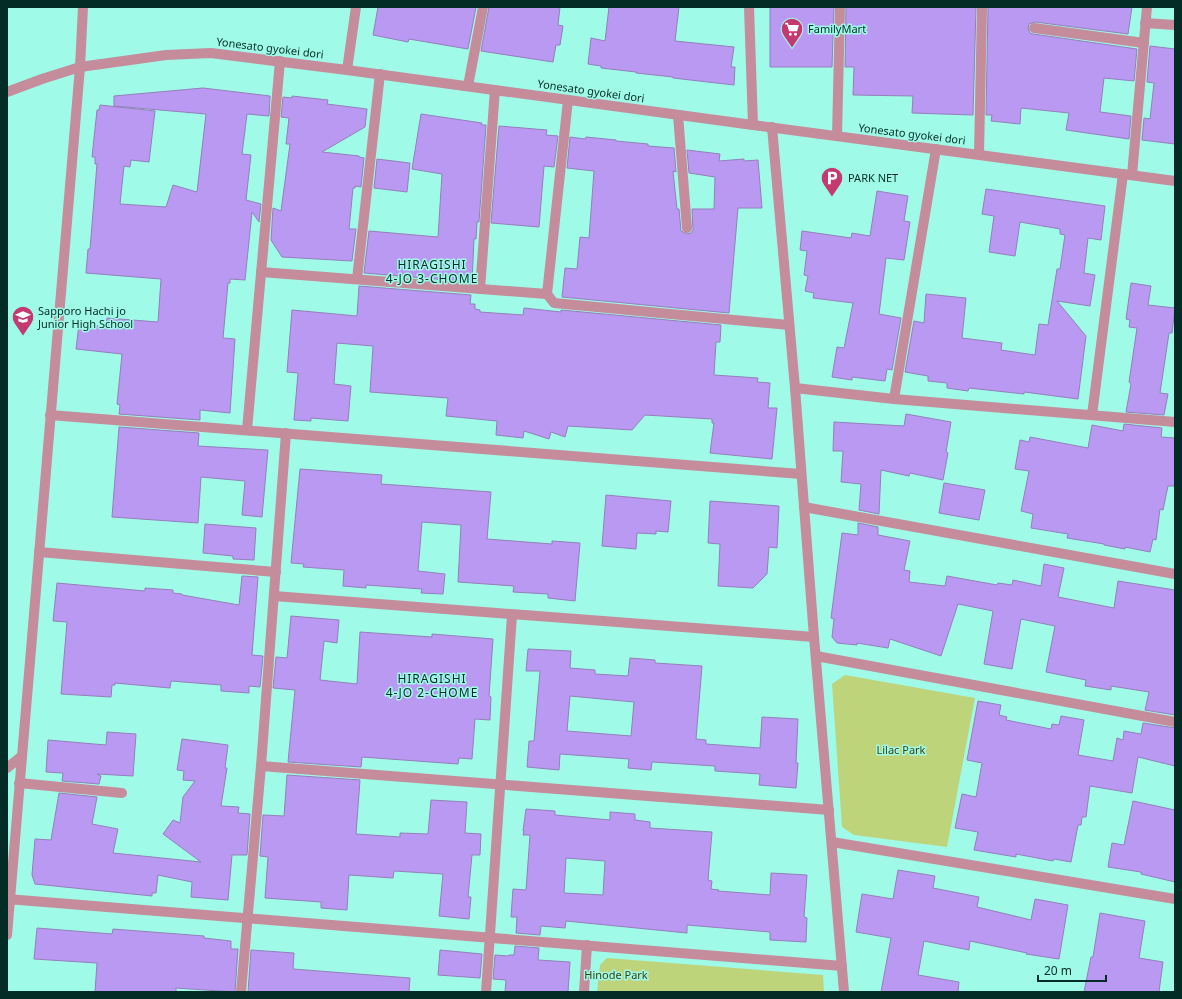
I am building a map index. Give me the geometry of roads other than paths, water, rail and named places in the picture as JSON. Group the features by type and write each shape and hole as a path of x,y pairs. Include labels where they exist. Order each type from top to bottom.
{"street":[{"path":"7,935 8,899 22,756 84,7"},
{"path":"347,70 356,7"},
{"path":"468,86 483,7"},
{"path":"749,7 753,125"},
{"path":"838,136 840,7"},
{"path":"979,154 982,7"},
{"path":"1092,416 1127,175 1144,43 1147,7"},
{"path":"1145,23 1175,25"},
{"path":"1034,28 1144,43"},
{"name":"Yonesato gyokei dori","path":"7,92 80,67 166,55 211,53 380,74 772,128 979,154 1175,181"},
{"path":"247,430 280,61"},
{"path":"357,279 380,74"},
{"path":"480,289 496,90"},
{"path":"568,100 547,294 554,303 789,324"},
{"path":"678,115 686,228"},
{"path":"772,128 795,388 814,638 844,992"},
{"path":"894,399 936,149"},
{"path":"261,272 547,294"},
{"path":"795,388 894,399 1175,422"},
{"path":"50,415 801,474"},
{"path":"241,992 261,766 286,433"},
{"path":"804,507 1175,574"},
{"path":"39,552 276,572"},
{"path":"274,596 814,638"},
{"path":"486,992 512,615"},
{"path":"816,656 1175,722"},
{"path":"7,768 22,756"},
{"path":"261,766 829,810"},
{"path":"19,783 122,793"},
{"path":"832,842 1175,899"},
{"path":"8,899 842,966"},
{"path":"584,992 587,946"}],"place":[{"name":"FamilyMart","path":"792,48"},
{"name":"PARK NET","path":"832,198"},
{"name":"Sapporo Hachi jo Junior High School","path":"23,336"}],"district":[{"name":"HIRAGISHI 4-JO 3-CHOME","path":"432,272"},
{"name":"HIRAGISHI 4-JO 2-CHOME","path":"432,686"}],"park label":[{"name":"Lilac Park","path":"901,750"},
{"name":"Hinode Park","path":"616,975"}]}
